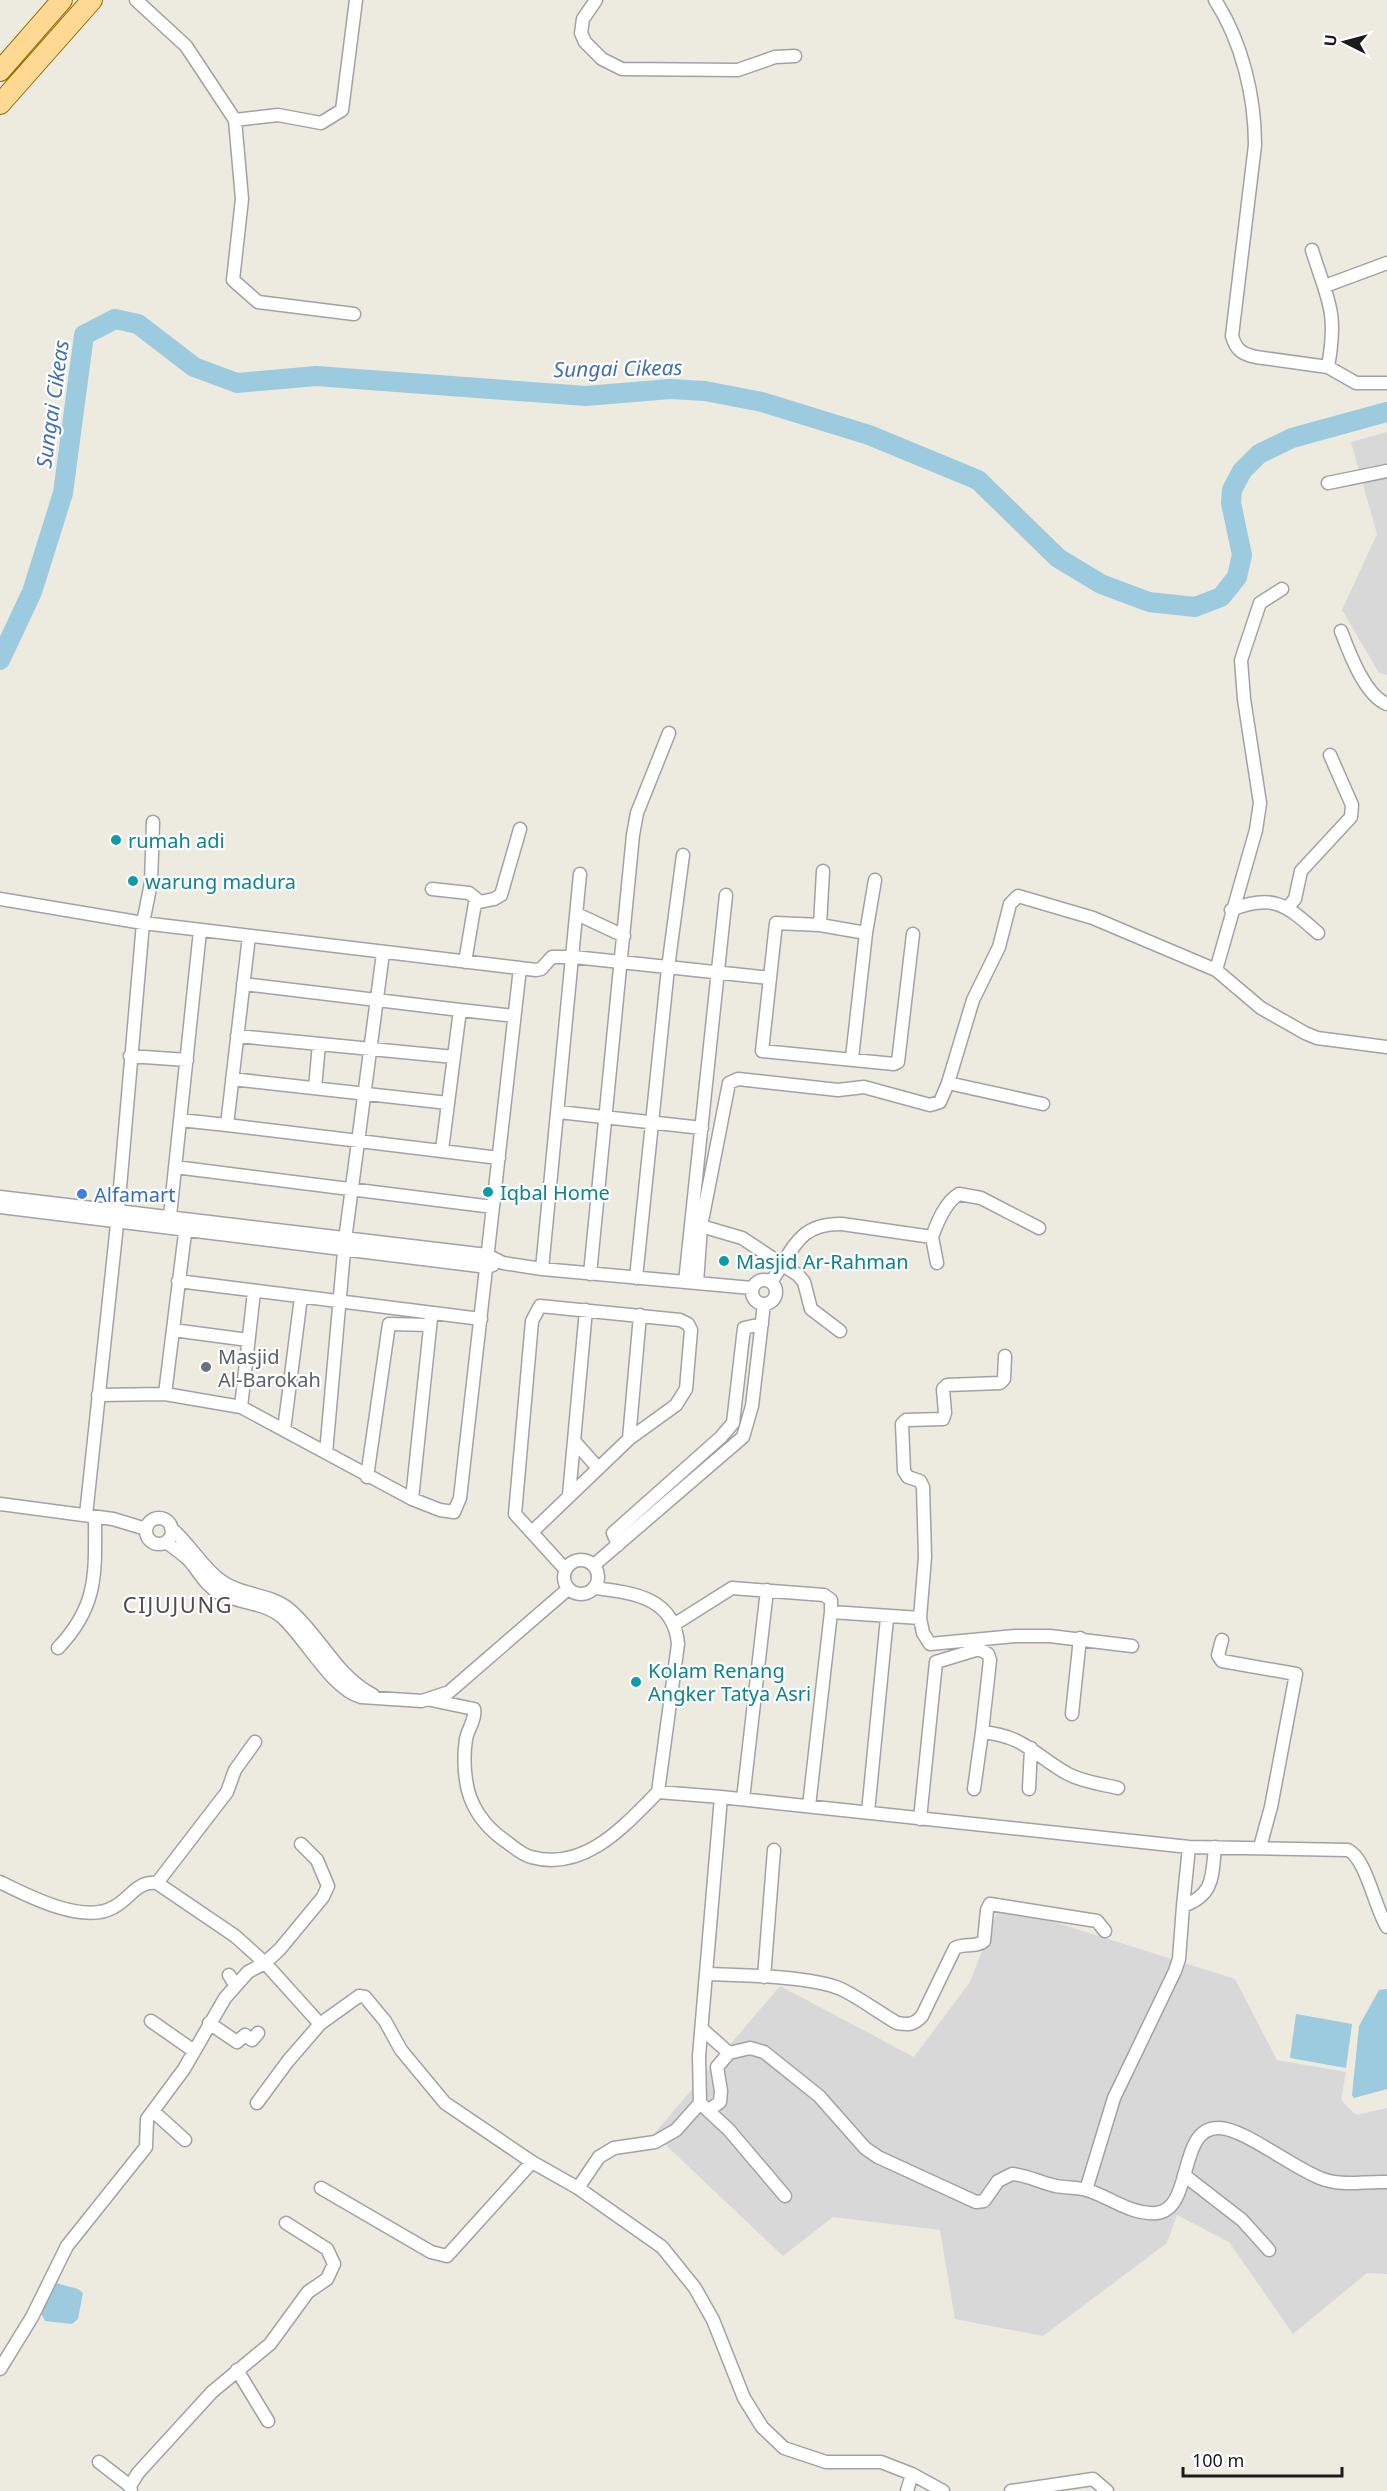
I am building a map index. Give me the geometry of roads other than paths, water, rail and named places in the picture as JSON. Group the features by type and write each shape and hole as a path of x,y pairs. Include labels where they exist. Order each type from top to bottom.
{"main road":[{"path":"0,71 62,0"},
{"path":"0,104 92,0"}],"street":[{"path":"136,0 186,46 235,120 242,199 233,280 258,303 354,314"},
{"path":"235,120 278,115 321,123 342,110 356,0"},
{"path":"596,0 583,19 581,33 585,42 602,59 622,69 738,70 775,57 795,56"},
{"path":"1215,0 1243,64 1255,118 1255,145 1232,336 1236,348 1245,355 1328,367 1356,382 1387,383"},
{"path":"1312,250 1325,286 1334,322 1328,367"},
{"path":"1325,286 1387,263"},
{"path":"1328,483 1387,471"},
{"path":"1216,970 1231,910 1253,841 1260,804 1244,699 1241,660 1260,603 1282,589"},
{"path":"1341,631 1363,679 1381,701 1387,704"},
{"path":"590,1274 637,813 669,733"},
{"path":"1288,907 1295,899 1301,872 1351,817 1352,805 1330,755"},
{"path":"58,1648 74,1631 90,1599 95,1564 90,1516 98,1395 117,1218 143,923 152,883 153,822"},
{"path":"432,890 469,893 478,901 494,900 501,895 520,829"},
{"path":"636,1278 668,968 683,855"},
{"path":"820,925 823,871"},
{"path":"542,1269 574,957 580,874"},
{"path":"852,1058 874,880"},
{"path":"691,1282 702,1128 726,895"},
{"path":"691,1282 726,1097 733,1079 838,1090 864,1087 930,1105 940,1102 973,1000 999,947 1010,904 1014,898 1022,897 1093,918 1216,970 1261,1008 1298,1030 1317,1038 1387,1047"},
{"path":"0,899 200,931 539,970 552,957 574,957 622,964 770,978"},
{"path":"465,962 475,903 478,901"},
{"path":"1231,910 1261,901 1288,907 1318,933"},
{"path":"577,914 624,936"},
{"path":"866,933 820,925 776,923 761,1057 852,1058 894,1064 898,1062 913,934"},
{"path":"169,1223 200,931"},
{"path":"227,1125 249,936"},
{"path":"326,1453 342,1302 345,1246 383,953"},
{"path":"98,1395 165,1394 241,1407 367,1477 412,1499 446,1512 454,1512 457,1509 481,1319 520,968"},
{"path":"243,984 514,1016"},
{"path":"442,1150 460,1010"},
{"path":"237,1036 454,1057"},
{"path":"315,1088 319,1044"},
{"path":"130,1056 187,1060"},
{"path":"232,1079 448,1103"},
{"path":"948,1083 1043,1104"},
{"path":"559,1112 702,1128"},
{"path":"180,1120 499,1158"},
{"path":"176,1167 493,1207"},
{"path":"937,1263 932,1238 941,1216 953,1197 959,1194 981,1198 1039,1228"},
{"path":"0,1197 117,1218"},
{"path":"0,1207 169,1223 542,1269 752,1288"},
{"path":"771,1282 797,1239 809,1229 827,1223 932,1238"},
{"path":"165,1394 186,1226"},
{"path":"701,1226 742,1238 783,1264 804,1282 811,1309 840,1331"},
{"path":"760,1280 771,1282 775,1288 775,1295 771,1301 764,1304 757,1302 752,1296 752,1288 760,1280"},
{"path":"178,1281 342,1302 431,1319"},
{"path":"241,1407 254,1292"},
{"path":"284,1430 301,1297"},
{"path":"594,1565 743,1437 749,1423 752,1406 764,1304"},
{"path":"531,1532 629,1439 676,1405 686,1389 691,1330 688,1324 680,1320 640,1315 540,1306 532,1321 516,1514 531,1532 565,1569"},
{"path":"569,1495 586,1310"},
{"path":"629,1439 640,1315"},
{"path":"367,1477 389,1324 431,1319 481,1319"},
{"path":"412,1499 431,1319"},
{"path":"618,1545 613,1533 730,1427 744,1328 762,1324"},
{"path":"173,1330 248,1340"},
{"path":"1005,1356 1004,1378 1000,1383 947,1384 943,1389 945,1413 943,1419 906,1420 902,1424 904,1471 908,1477 920,1481 923,1486 925,1557 920,1618 923,1633 930,1644 1015,1636 1080,1638 1132,1646"},
{"path":"735,1404 752,1406"},
{"path":"575,1442 598,1468"},
{"path":"695,1460 705,1471"},
{"path":"654,1495 664,1506"},
{"path":"0,1504 90,1516 146,1529"},
{"path":"146,1529 153,1519 158,1518 169,1522 171,1528 218,1579 235,1588 283,1604 303,1623 352,1683 376,1697"},
{"path":"166,1542 171,1528"},
{"path":"146,1529 149,1540 160,1544 166,1542"},
{"path":"166,1542 187,1559 210,1587 221,1594 274,1610 337,1681 354,1695 410,1701 429,1699 449,1692 568,1589"},
{"path":"429,1699 474,1709 475,1714 466,1739 464,1765 466,1783 482,1820 497,1835 520,1852 532,1857 568,1857 596,1848 658,1792 678,1644 675,1624 662,1609 637,1594 595,1588 580,1595 568,1589 564,1576 565,1569 575,1560 582,1559 594,1565 598,1578 595,1588"},
{"path":"675,1624 727,1589 824,1595 831,1600 809,1806"},
{"path":"743,1799 767,1590"},
{"path":"831,1612 887,1618 920,1618"},
{"path":"868,1812 887,1618"},
{"path":"1072,1714 1080,1638"},
{"path":"1222,1640 1218,1655 1222,1661 1296,1674 1271,1807 1260,1847"},
{"path":"920,1819 938,1660 979,1649 988,1654 990,1660 974,1789"},
{"path":"982,1731 1009,1736 1078,1779 1118,1788"},
{"path":"157,1883 227,1792 235,1770 255,1742"},
{"path":"1029,1789 1031,1748"},
{"path":"658,1792 1189,1847 1340,1849 1353,1852 1361,1863 1371,1893 1387,1927"},
{"path":"721,1797 699,2073 705,2107 785,2196"},
{"path":"0,2369 32,2317 67,2246 146,2147 147,2119 194,2051 233,1981 265,1963 323,1897 328,1886 317,1860 302,1844"},
{"path":"1086,2190 1114,2098 1176,1971 1189,1847"},
{"path":"1183,1906 1195,1902 1209,1888 1215,1847"},
{"path":"764,1977 774,1850"},
{"path":"0,1882 48,1903 76,1911 90,1912 106,1911 115,1907 141,1884 157,1883 235,1936 265,1963 320,2024"},
{"path":"707,1974 764,1977 817,1983 841,1989 897,2023 906,2025 915,2023 922,2016 955,1948 984,1941 987,1911 990,1904 1096,1921 1105,1931"},
{"path":"258,2103 288,2061 320,2024 359,1996 364,1997 385,2021 401,2050 445,2103 532,2162 578,2188 662,2247 678,2265 713,2319 744,2398 762,2427 784,2448 826,2462 881,2462 912,2474 943,2491"},
{"path":"151,2021 194,2051"},
{"path":"209,2024 237,2042 245,2035 252,2040 258,2033"},
{"path":"702,2029 729,2053"},
{"path":"578,2188 599,2157 614,2148 655,2142 676,2130 705,2107 720,2102 721,2091 717,2067 729,2053 750,2048 764,2052 819,2096 865,2148 878,2157 976,2202 984,2202 998,2181 1012,2174 1046,2184 1086,2190 1129,2208 1156,2213 1172,2207 1195,2144 1201,2134 1210,2128 1220,2127 1241,2134 1320,2178 1347,2184 1387,2182"},
{"path":"154,2112 185,2140"},
{"path":"321,2188 431,2252 447,2256 532,2162"},
{"path":"1184,2175 1242,2220 1269,2250"},
{"path":"99,2462 130,2489 138,2473 212,2392 270,2344 308,2292 327,2279 334,2264 327,2249 286,2223"},
{"path":"237,2370 268,2421"},
{"path":"907,2491 912,2474"},
{"path":"1011,2491 1093,2479 1107,2491"}],"water":[{"path":"1387,1989 1387,2089 1354,2098 1352,2095 1359,2026 1379,1990"},
{"path":"1296,2014 1352,2024 1346,2068 1290,2058"},
{"path":"56,2283 78,2289 83,2293 78,2319 72,2324 45,2321 40,2311"}],"waterway":[{"name":"Sungai Cikeas","path":"0,660 32,592 63,493 84,335 115,319 138,324 194,367 237,383 316,376 586,396 670,389 705,391 762,402 869,435 978,480 1058,558 1101,584 1149,602 1195,607 1221,597 1237,577 1242,555 1231,503 1232,490 1242,471 1259,454 1292,438 1387,412"}],"place":[{"name":"rumah adi","path":"116,840"},
{"name":"warung madura","path":"133,881"},
{"name":"Iqbal Home","path":"488,1192"},
{"name":"Alfamart","path":"82,1194"},
{"name":"Masjid Ar-Rahman","path":"724,1261"},
{"name":"Masjid Al-Barokah","path":"206,1367"},
{"name":"Kolam Renang Angker Tatya Asri","path":"636,1682"}],"district":[{"name":"CIJUJUNG","path":"178,1604"}]}
